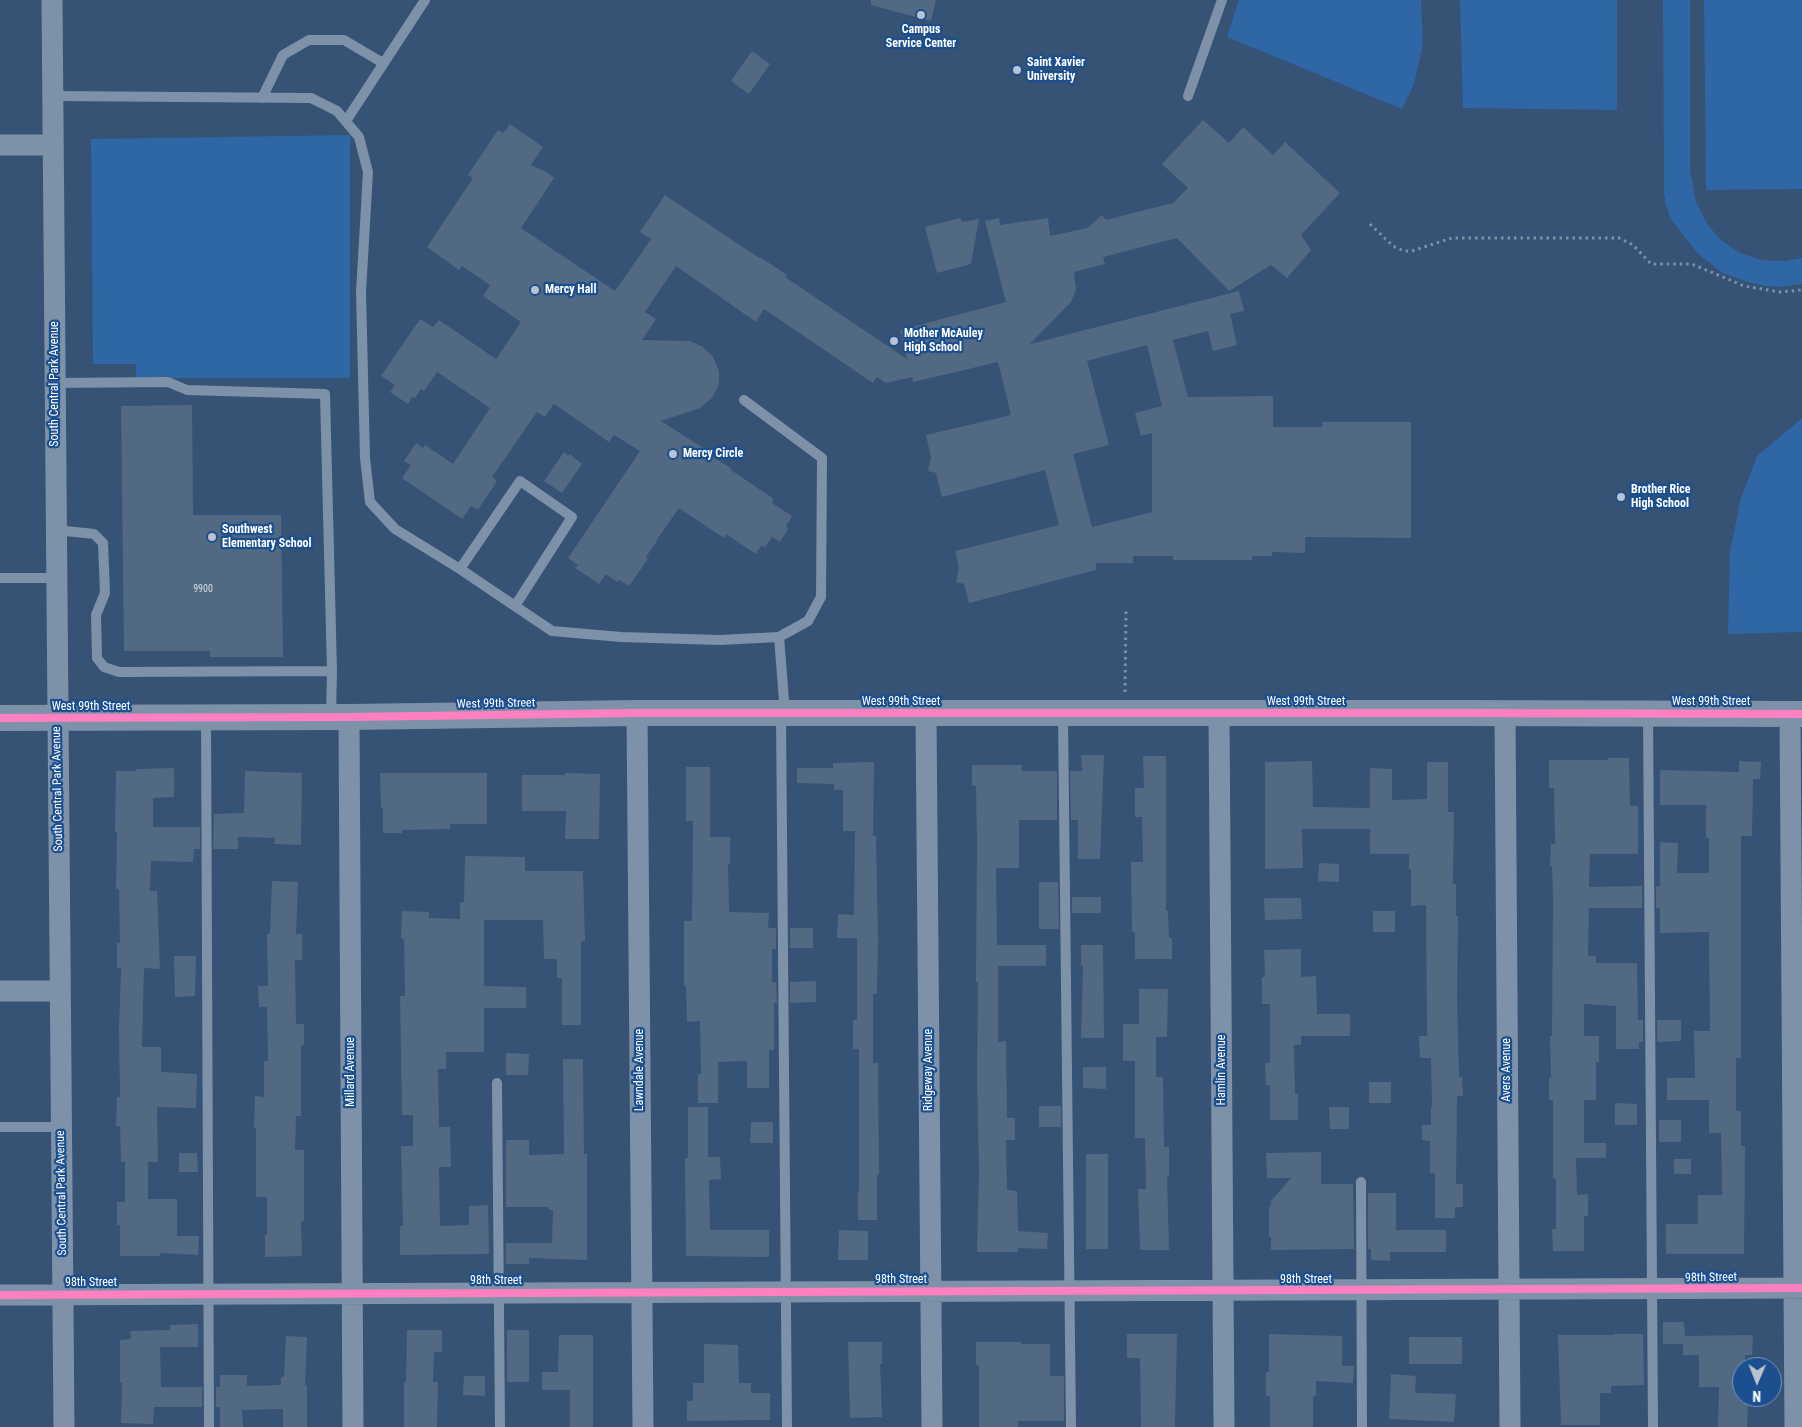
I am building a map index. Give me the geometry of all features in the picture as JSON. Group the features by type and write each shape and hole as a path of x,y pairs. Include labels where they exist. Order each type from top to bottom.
{"street":[{"name":"South Central Park Avenue","path":"52,0 64,1427"},
{"path":"0,145 53,145"},
{"name":"West 99th Street","path":"0,718 340,717 637,713 1796,714"},
{"name":"Lawndale Avenue","path":"637,713 643,1427"},
{"name":"Avers Avenue","path":"1505,713 1510,1427"},
{"name":"Ridgeway Avenue","path":"926,714 932,1427"},
{"name":"Hamlin Avenue","path":"1219,714 1224,1427"},
{"path":"1795,1427 1798,1288 1796,714"},
{"name":"Millard Avenue","path":"340,717 353,1427"},
{"path":"0,991 60,991"},
{"name":"98th Street","path":"0,1295 786,1291 1509,1291 1798,1288"}],"lane":[{"path":"346,121 425,0"},
{"path":"1188,96 1222,0"},
{"path":"262,98 283,55 309,40 344,40 383,63"},
{"path":"53,96 311,98 337,111 359,137 368,172 360,292 365,458 370,502 395,529 460,569 552,631 621,637 720,640 779,637 808,621 821,597 822,458 744,400"},
{"path":"55,383 168,382 187,390 325,394 332,671 340,717"},
{"path":"460,569 520,481 572,517 515,606"},
{"path":"56,530 94,534 103,543 105,593 96,615 97,658 104,668 119,672 332,671"},
{"path":"0,578 56,578"},
{"path":"779,637 783,713 786,1427"},
{"path":"1648,713 1652,1427"},
{"path":"1064,714 1071,1427"},
{"path":"206,718 209,1427"},
{"path":"497,1083 500,1427"},
{"path":"0,1127 61,1127"},
{"path":"1361,1182 1362,1427"}],"path":[{"path":"1370,224 1394,246 1404,251 1412,251 1452,238 1619,238 1632,245 1651,264 1692,264 1744,286 1780,292 1802,290"},
{"path":"1125,700 1126,610"}],"shaded area":[{"path":"1239,0 1421,0 1423,43 1414,84 1402,109 1227,37"},
{"path":"1460,0 1617,0 1617,110 1463,108"},
{"path":"1663,0 1690,0 1690,170 1696,202 1706,222 1714,232 1721,240 1740,253 1762,260 1774,261 1802,258 1802,284 1779,287 1765,286 1723,273 1698,254 1671,219 1664,193"},
{"path":"1704,0 1802,0 1802,189 1706,190"},
{"path":"350,135 350,378 136,378 136,364 93,364 91,139"},
{"path":"1802,418 1802,632 1728,634 1730,551 1741,498 1757,456"}],"building":[{"name":"Campus Service Center","path":"871,0 936,0 931,21 871,5"},
{"path":"752,51 770,64 749,94 731,81"},
{"path":"1203,120 1229,143 1243,127 1273,155 1285,142 1340,193 1301,235 1311,250 1287,278 1271,265 1229,291 1177,238 1103,257 1105,264 1074,272 1076,290 1071,302 1030,344 1239,291 1244,311 1230,314 1237,345 1213,351 1208,331 1173,340 1188,397 1273,396 1273,427 1322,427 1322,422 1411,422 1411,538 1305,537 1305,553 1272,552 1272,556 1252,556 1252,560 1173,560 1173,556 1133,556 1133,563 1096,563 1096,570 969,603 964,584 956,582 959,568 955,551 1059,525 1045,470 942,497 936,473 928,471 931,458 926,435 1011,415 998,362 913,382 912,377 886,383 877,377 873,383 764,309 756,322 676,266 645,312 656,319 642,340 690,341 703,347 713,357 719,371 719,384 713,397 700,408 661,421 705,449 704,451 774,499 772,503 792,516 786,526 788,529 780,542 772,537 765,547 761,546 756,554 726,534 724,538 679,508 656,541 646,557 648,559 629,586 619,580 617,582 606,574 599,584 575,568 578,565 568,558 640,451 614,435 609,442 554,404 545,417 537,412 492,477 497,481 478,510 471,506 462,519 402,478 411,465 404,461 416,443 423,448 425,445 453,464 490,408 437,372 424,391 421,389 415,398 412,397 408,404 390,392 395,385 381,376 420,319 433,327 439,320 496,359 521,322 483,296 490,285 462,266 459,270 427,247 473,178 468,175 498,130 503,133 510,124 543,147 531,165 547,172 554,178 521,228 615,291 651,239 640,232 665,195 787,275 785,277 907,359 900,330 1006,302 985,221 999,218 1000,225 1048,218 1050,236 1087,228 1102,215 1106,220 1173,203 1188,188 1162,164","holes":["1147,345 1162,406 1135,413 1141,436 1152,433 1152,512 1092,527 1073,454 1109,445 1087,361"]},
{"path":"960,218 962,222 979,219 971,264 937,273 925,227"},
{"path":"192,405 193,515 281,515 283,657 210,657 210,651 124,651 121,406"},
{"path":"564,452 568,456 570,454 582,464 562,493 544,481"},
{"path":"1081,755 1104,755 1100,859 1078,859 1078,820 1071,820 1070,771 1082,771"},
{"path":"1143,756 1166,756 1166,911 1168,911 1169,938 1172,938 1172,959 1135,959 1135,932 1132,932 1131,862 1143,862 1142,817 1135,817 1135,788 1144,788"},
{"path":"1608,758 1629,758 1630,806 1638,806 1638,854 1590,854 1589,887 1642,886 1642,908 1589,908 1588,956 1596,956 1596,963 1637,963 1638,1020 1643,1020 1643,1042 1639,1042 1639,1049 1616,1049 1616,1006 1584,1004 1584,1036 1599,1036 1599,1062 1596,1062 1596,1100 1584,1100 1584,1143 1606,1143 1606,1158 1576,1158 1577,1195 1588,1194 1588,1216 1584,1216 1584,1251 1553,1251 1552,1229 1556,1229 1556,1179 1553,1179 1553,1100 1549,1100 1549,1078 1551,1078 1550,1036 1552,1036 1553,898 1552,866 1550,866 1551,844 1555,844 1554,788 1549,788 1549,760 1608,760"},
{"path":"1312,761 1313,807 1370,808 1370,768 1392,769 1392,800 1427,799 1427,762 1448,762 1448,812 1454,812 1453,884 1456,884 1456,916 1458,916 1457,1000 1459,1077 1462,1077 1463,1096 1457,1096 1456,1184 1463,1184 1463,1207 1455,1207 1455,1218 1435,1218 1435,1173 1430,1173 1430,1141 1422,1140 1422,1125 1431,1125 1432,1107 1431,1058 1420,1058 1419,1036 1427,1036 1426,905 1411,906 1409,854 1370,854 1370,829 1302,829 1303,868 1265,869 1265,762"},
{"path":"1739,761 1761,762 1760,779 1753,779 1752,836 1741,836 1741,1058 1736,1058 1736,1111 1741,1111 1741,1146 1745,1146 1744,1254 1666,1254 1666,1224 1698,1224 1698,1195 1722,1195 1721,1133 1709,1133 1709,1100 1667,1100 1667,1078 1695,1078 1694,1031 1710,1031 1709,932 1660,933 1660,908 1656,908 1656,886 1660,886 1660,842 1678,843 1677,873 1709,873 1709,838 1706,838 1706,805 1660,805 1660,770 1739,772"},
{"path":"874,762 873,836 876,836 878,939 877,994 873,994 873,1063 878,1063 879,1175 877,1175 877,1220 858,1220 859,1049 853,1049 853,1020 857,1020 857,938 837,938 838,914 854,915 855,831 843,831 843,790 834,790 834,784 797,783 797,768 833,768 833,763"},
{"path":"972,765 1022,765 1022,771 1057,771 1057,820 1019,820 1019,868 996,868 997,945 1046,945 1046,966 998,966 998,1042 1006,1041 1007,1118 1015,1118 1015,1140 1006,1140 1007,1190 1017,1191 1018,1231 1048,1233 1047,1249 1018,1248 1018,1252 977,1252 979,1172 977,1078 978,982 976,982 977,845 976,786 972,786"},
{"path":"686,767 710,767 710,837 730,837 730,864 728,864 729,912 769,913 768,928 776,928 776,949 772,949 772,982 776,982 777,1003 774,1003 774,1050 769,1050 769,1088 747,1088 747,1061 718,1062 718,1103 698,1103 698,1074 701,1074 700,1021 687,1022 686,986 684,986 684,921 692,921 693,821 686,821"},
{"path":"174,768 174,797 153,798 153,827 200,827 200,849 194,849 193,862 151,861 150,891 157,891 160,969 144,968 142,1047 161,1047 161,1072 197,1074 196,1108 157,1107 158,1162 148,1162 148,1199 177,1199 177,1236 199,1236 198,1255 160,1253 160,1256 120,1256 120,1225 117,1225 117,1202 125,1202 125,1162 121,1162 120,1126 116,1126 117,1097 120,1097 119,1029 121,968 117,968 117,943 120,943 119,889 116,889 116,771"},
{"path":"245,771 302,773 301,845 274,844 275,838 238,837 238,849 213,849 214,814 244,813"},
{"path":"380,773 487,773 487,824 450,824 450,829 402,830 402,833 383,833"},
{"path":"565,773 600,774 599,839 565,839 566,811 522,811 522,775 565,775"},
{"path":"465,856 525,857 525,871 583,871 585,941 581,941 581,1025 562,1025 562,978 557,978 557,959 544,959 543,920 484,920 484,986 526,987 526,1008 484,1008 484,1052 446,1052 446,1069 438,1069 439,1127 450,1127 451,1167 439,1167 440,1226 469,1225 469,1206 488,1205 489,1254 400,1255 400,1226 403,1226 401,1146 413,1146 413,1115 402,1115 400,996 405,996 404,939 401,939 402,911 429,912 429,918 460,919 460,902 464,902"},
{"path":"1319,863 1339,864 1339,882 1318,881"},
{"path":"272,881 298,882 296,934 302,934 302,960 295,960 296,1024 304,1024 304,1045 301,1045 301,1116 296,1116 295,1150 304,1150 304,1221 301,1221 302,1256 265,1257 267,1197 256,1197 255,1096 264,1097 264,1061 268,1061 267,1007 259,1007 258,986 268,986 267,934 270,934"},
{"path":"1039,882 1058,882 1059,929 1039,929"},
{"path":"1072,897 1101,897 1101,913 1072,913"},
{"path":"1264,898 1301,898 1302,919 1265,920"},
{"path":"1373,911 1395,911 1395,932 1373,932"},
{"path":"790,928 813,928 813,948 790,948"},
{"path":"1081,945 1103,945 1104,1038 1081,1038 1083,966 1081,966"},
{"path":"1301,949 1301,977 1316,976 1317,1014 1350,1014 1350,1036 1301,1036 1301,1045 1294,1045 1295,1094 1298,1094 1298,1120 1270,1120 1270,1085 1266,1085 1265,1063 1270,1063 1270,1004 1262,1004 1262,977 1265,977 1264,950"},
{"path":"174,956 196,956 195,996 175,997"},
{"path":"816,981 816,1002 790,1003 790,982"},
{"path":"1139,989 1168,989 1167,1037 1156,1037 1156,1077 1163,1077 1164,1147 1169,1147 1169,1177 1167,1177 1169,1250 1140,1250 1138,1189 1146,1189 1145,1138 1135,1138 1135,1061 1123,1061 1123,1024 1139,1024"},
{"path":"1657,1020 1681,1020 1681,1041 1657,1042"},
{"path":"506,1053 529,1054 528,1075 506,1075"},
{"path":"563,1059 583,1059 584,1154 587,1154 587,1260 529,1258 529,1264 506,1264 506,1243 552,1243 553,1210 549,1210 549,1207 506,1207 506,1140 529,1140 529,1155 564,1154"},
{"path":"1083,1067 1106,1067 1106,1089 1083,1088"},
{"path":"1369,1082 1391,1082 1391,1103 1369,1103"},
{"path":"1615,1103 1637,1104 1637,1125 1615,1125"},
{"path":"1039,1106 1061,1106 1061,1127 1039,1127"},
{"path":"688,1107 708,1107 708,1157 720,1157 721,1179 709,1180 710,1230 769,1230 769,1257 686,1256 685,1158 688,1158"},
{"path":"1329,1107 1349,1107 1349,1129 1330,1129"},
{"path":"1659,1120 1681,1120 1681,1142 1659,1142"},
{"path":"751,1122 773,1122 773,1143 750,1143"},
{"path":"1321,1152 1321,1184 1353,1184 1354,1249 1271,1250 1269,1207 1271,1201 1291,1178 1267,1178 1266,1153"},
{"path":"179,1153 197,1153 198,1172 179,1172"},
{"path":"1086,1154 1108,1154 1108,1249 1086,1249"},
{"path":"1674,1159 1691,1159 1691,1174 1674,1174"},
{"path":"1368,1193 1396,1193 1396,1230 1446,1230 1446,1252 1390,1252 1390,1261 1371,1260 1371,1249 1368,1249"},
{"path":"839,1230 868,1231 868,1260 838,1260"},
{"path":"1663,1322 1684,1322 1685,1336 1753,1335 1752,1355 1732,1357 1732,1407 1748,1407 1747,1427 1718,1427 1719,1387 1699,1387 1699,1355 1683,1355 1683,1344 1663,1344"},
{"path":"198,1324 198,1347 160,1347 161,1387 202,1387 202,1407 154,1407 153,1424 121,1423 120,1340 131,1339 130,1331 170,1330 170,1325"},
{"path":"407,1330 442,1330 442,1352 434,1352 433,1382 438,1382 437,1427 404,1427"},
{"path":"507,1330 529,1330 529,1382 507,1382"},
{"path":"1127,1334 1177,1334 1175,1427 1141,1427 1140,1358 1127,1358"},
{"path":"1269,1334 1342,1336 1342,1366 1354,1366 1353,1383 1316,1381 1316,1396 1313,1396 1313,1427 1270,1427 1270,1396 1266,1396 1266,1372 1269,1372"},
{"path":"1643,1334 1644,1385 1611,1386 1611,1393 1600,1393 1600,1425 1561,1425 1558,1335"},
{"path":"559,1335 593,1335 593,1427 570,1427 570,1390 542,1390 542,1372 558,1372"},
{"path":"286,1336 307,1337 305,1385 307,1385 307,1427 283,1427 283,1409 242,1410 243,1427 220,1427 220,1407 216,1407 216,1387 220,1387 220,1375 247,1375 247,1386 281,1385 281,1377 284,1377"},
{"path":"1409,1337 1462,1337 1462,1364 1409,1364"},
{"path":"848,1342 882,1342 882,1364 880,1364 882,1417 850,1418"},
{"path":"976,1342 1050,1344 1050,1376 1064,1376 1064,1421 1018,1421 1018,1427 979,1427 979,1365 976,1365"},
{"path":"704,1344 738,1345 739,1383 751,1383 751,1393 770,1393 770,1420 687,1421 687,1401 693,1401 693,1383 704,1383"},
{"path":"1391,1374 1416,1376 1415,1393 1456,1394 1454,1422 1389,1419"},
{"path":"464,1376 485,1376 485,1396 463,1395"}],"cycle path":[{"path":"0,718 349,717 637,713 1802,714"},
{"path":"0,1295 1802,1288"}],"place":[{"name":"Campus Service Center","path":"921,15"},
{"name":"Saint Xavier University","path":"1017,70"},
{"name":"Mercy Hall","path":"535,290"},
{"name":"Mother McAuley High School","path":"894,341"},
{"name":"Mercy Circle","path":"673,454"},
{"name":"Brother Rice High School","path":"1621,497"},
{"name":"Southwest Elementary School","path":"212,537"}]}
